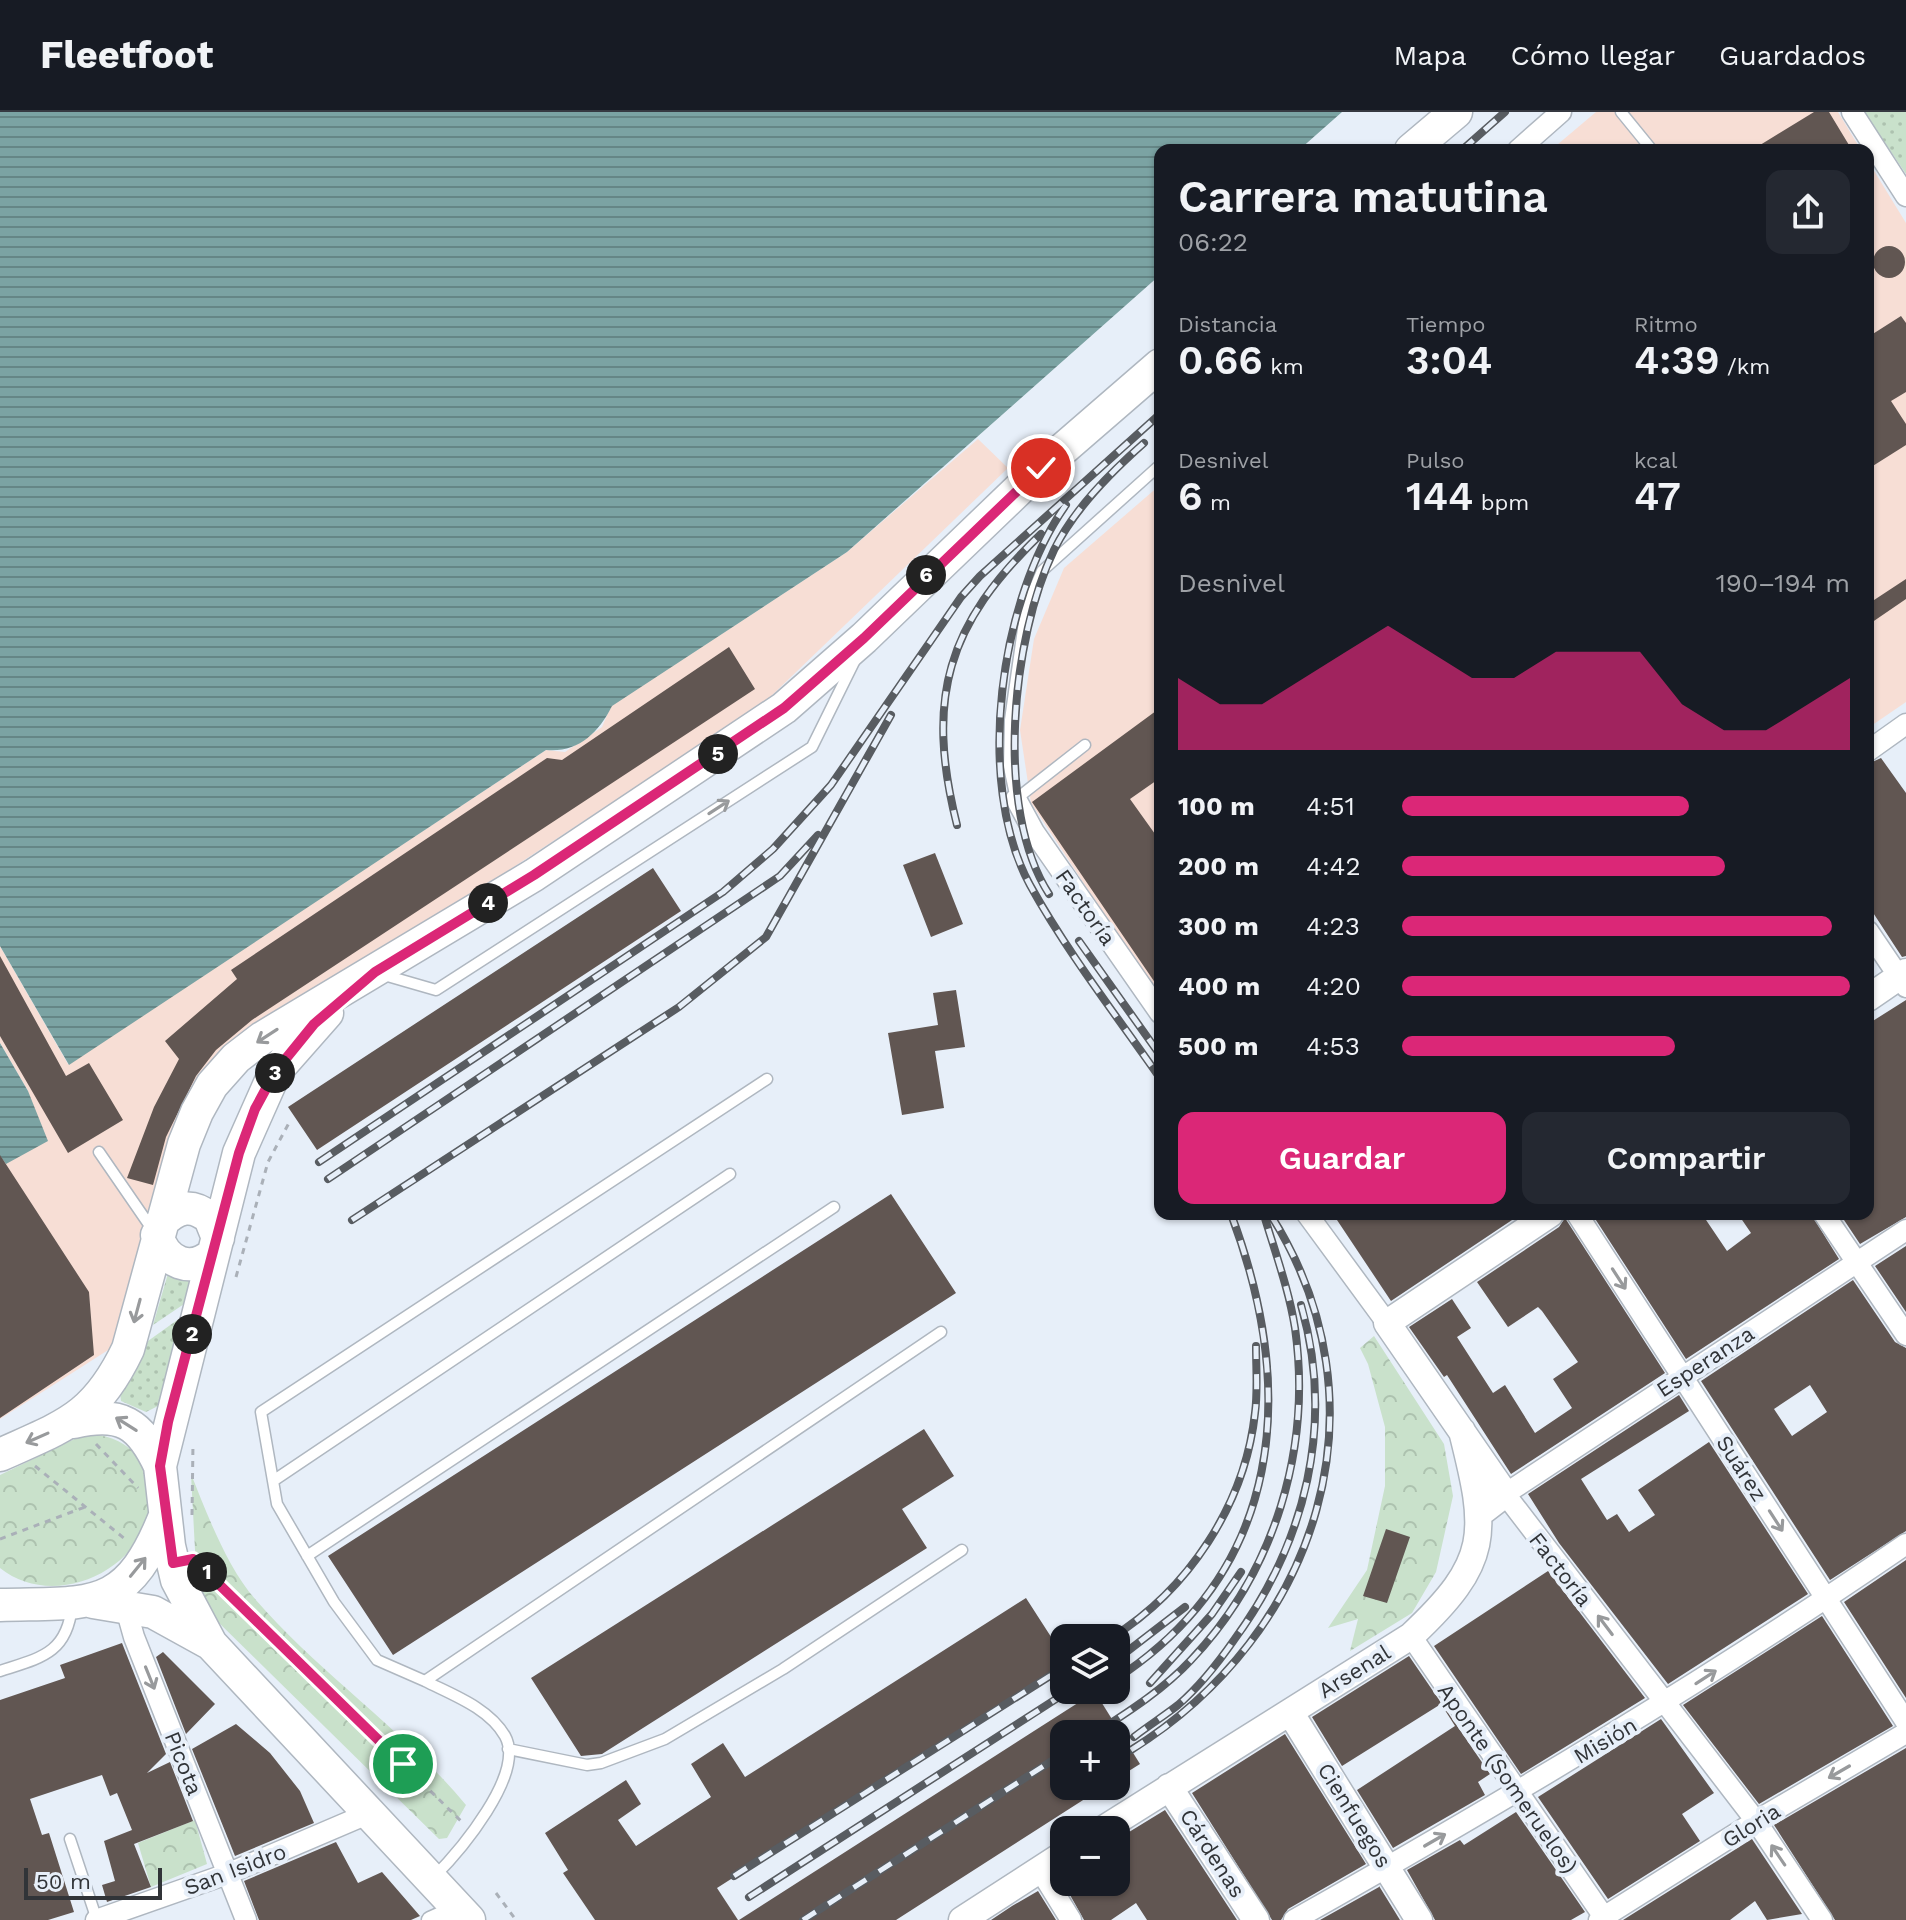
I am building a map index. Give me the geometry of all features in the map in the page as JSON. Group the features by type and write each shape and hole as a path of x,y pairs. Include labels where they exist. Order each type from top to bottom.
{"main road":[{"path":"1418,144 1456,112"},
{"path":"74,1422 103,1394 128,1349 184,1144 212,1085 236,1058 262,1038 367,978 534,875 703,765 784,708 864,638 1041,468 1154,370"},
{"path":"160,1466 239,1153 255,1109 275,1072 314,1024 367,978"},
{"path":"194,1208 210,1218 216,1246 205,1261 178,1263 167,1256 159,1229 174,1211 194,1208"},
{"path":"7,1452 74,1422 113,1417 141,1434 160,1466 179,1516 160,1560 120,1587 82,1603"},
{"path":"160,1560 211,1644 464,1913"},
{"path":"0,1586 15,1604 125,1605 153,1612 211,1644"}],"street":[{"path":"1525,144 1561,112"},
{"path":"1852,112 1873,144"},
{"path":"1874,146 1906,196"},
{"path":"1874,747 1906,724"},
{"name":"Factoría","path":"1016,799 1034,832 1154,1004"},
{"path":"1874,939 1904,979 1874,995"},
{"name":"Factoría","path":"1311,1220 1505,1494 1756,1821 1822,1920"},
{"path":"1387,1323 1541,1220"},
{"name":"Suárez","path":"1581,1220 1906,1722"},
{"path":"1828,1220 1906,1335"},
{"name":"Esperanza","path":"1505,1494 1906,1230"},
{"name":"Arsenal","path":"1124,1816 1411,1636 1444,1605 1466,1576 1477,1541 1479,1514 1462,1431"},
{"path":"1479,1514 1505,1494"},
{"name":"Misión","path":"1294,1920 1517,1794 1665,1704 1906,1544"},
{"name":"Picota","path":"125,1605 134,1637 246,1920"},
{"name":"Aponte (Someruelos)","path":"1411,1636 1603,1919"},
{"name":"Cienfuegos","path":"1290,1712 1419,1920"},
{"name":"Gloria","path":"1603,1919 1756,1821 1906,1733"},
{"name":"Cárdenas","path":"1169,1787 1256,1920"},
{"name":"San Isidro","path":"96,1920 227,1874 372,1812"},
{"path":"965,1919 1050,1863"},
{"path":"1040,1870 1071,1920"},
{"path":"430,1920 464,1913"}],"lane":[{"path":"1621,112 1647,144"},
{"path":"1085,745 1016,799 1009,767 1010,720 1017,655 1031,596 1042,571 1154,470"},
{"path":"367,978 436,990 812,747 864,638"},
{"path":"433,1879 473,1833 510,1765 507,1738 481,1711 377,1660 334,1602 277,1504 261,1412 767,1079"},
{"path":"99,1152 159,1229"},
{"path":"273,1481 730,1174"},
{"path":"307,1556 834,1207"},
{"path":"425,1681 941,1332"},
{"path":"508,1749 587,1765 601,1763 665,1739 783,1669 962,1550"},
{"path":"0,1671 42,1657 61,1643 82,1603"},
{"path":"70,1839 96,1920"}],"path":[{"path":"234,1280 268,1162 290,1121"},
{"path":"74,1422 179,1516"},
{"path":"179,1516 193,1440"},
{"path":"7,1452 160,1560 193,1559 473,1833"},
{"path":"0,1539 85,1507"},
{"path":"496,1893 516,1920"}],"shaded area":[{"path":"0,112 1342,112 1306,144 1154,144 1154,280 847,552 612,706 600,725 585,740 567,748 546,750 69,1065 0,946"},
{"path":"1596,112 1838,112 1857,144 1558,144"},
{"path":"1874,171 1906,223 1906,702 1874,724"},
{"path":"978,439 1008,468 765,702 235,1050 116,1345 0,1419 0,1156 28,1091 0,1043 0,946 68,1064 546,750 565,752 602,727 611,706 847,552"},
{"path":"1154,490 1154,991 1031,803 1020,730 1034,639 1064,568"},
{"path":"0,1043 28,1091 48,1141 6,1164 0,1156"}],"green space":[{"path":"1864,112 1906,112 1906,174"},
{"path":"169,1270 194,1279 187,1302 153,1325"},
{"path":"187,1313 158,1406 146,1412 121,1401 120,1393 148,1341"},
{"path":"1374,1336 1444,1444 1453,1496 1436,1572 1412,1613 1350,1651 1358,1619 1328,1628 1367,1570 1385,1486 1385,1427 1368,1364 1360,1348"},
{"path":"85,1434 116,1440 128,1447 146,1469 152,1499 140,1537 107,1570 86,1580 64,1585 42,1585 20,1580 0,1568 0,1475"},
{"path":"191,1474 227,1556 255,1599 307,1652 416,1751 466,1805 447,1838 439,1839 217,1621 197,1588"},
{"path":"195,1820 207,1864 151,1887 138,1843"}],"building":[{"path":"1814,112 1829,112 1848,144 1762,144"},
{"path":"1883,248 1895,248 1903,256 1903,268 1895,276 1883,276 1875,268 1875,256"},
{"path":"1901,316 1906,323 1906,392 1891,401 1906,424 1906,445 1874,465 1874,333"},
{"path":"1906,579 1906,599 1874,621 1874,600"},
{"path":"729,647 755,689 252,1020 216,1050 196,1076 166,1137 153,1185 127,1178 154,1107 179,1059 165,1041 237,979 231,970 547,758 562,760"},
{"path":"1154,712 1154,782 1130,799 1154,833 1154,981 1032,802"},
{"path":"1881,758 1906,793 1906,956 1902,957 1874,914 1874,761"},
{"path":"935,853 963,924 931,937 903,865"},
{"path":"653,868 681,911 317,1150 288,1107"},
{"path":"0,956 66,1076 89,1063 123,1120 68,1153 0,1036"},
{"path":"956,990 965,1047 935,1051 944,1108 902,1115 888,1033 938,1025 933,993"},
{"path":"1906,1000 1906,1217 1860,1244 1844,1220 1874,1220 1874,1020"},
{"path":"0,1155 89,1292 94,1355 0,1418"},
{"path":"891,1194 956,1293 393,1655 328,1556"},
{"path":"1337,1220 1512,1220 1391,1301"},
{"path":"1566,1220 1665,1373 1511,1474 1447,1375 1444,1377 1409,1327 1452,1299 1471,1328 1457,1337 1493,1393 1505,1385 1535,1433 1572,1408 1553,1379 1578,1362 1538,1307 1508,1327 1477,1282"},
{"path":"1596,1220 1706,1220 1727,1251 1751,1233 1742,1220 1815,1220 1839,1259 1686,1359"},
{"path":"1906,1246 1906,1312 1875,1266"},
{"path":"1853,1280 1895,1342 1906,1348 1906,1531 1830,1580 1701,1381","holes":["1810,1385 1827,1412 1792,1436 1774,1409"]},
{"path":"1679,1395 1689,1411 1581,1479 1607,1520 1617,1514 1629,1532 1655,1515 1638,1490 1709,1442 1808,1594 1668,1684 1559,1543 1528,1494"},
{"path":"924,1429 954,1476 902,1509 927,1548 602,1754 581,1756 531,1678"},
{"path":"1386,1529 1410,1537 1387,1603 1363,1596"},
{"path":"1906,1560 1906,1698 1844,1602"},
{"path":"1548,1571 1645,1698 1521,1774 1434,1646"},
{"path":"1026,1598 1050,1635 1050,1675 717,1888 738,1920 595,1920 563,1873 568,1870 545,1833 626,1780 641,1804 618,1820 636,1846 711,1797 691,1764 723,1743 745,1777"},
{"path":"1822,1616 1893,1726 1759,1804 1683,1705"},
{"path":"122,1643 166,1754 147,1773 170,1762 193,1821 134,1844 151,1887 107,1902 102,1885 115,1881 104,1841 132,1830 117,1793 110,1796 102,1775 30,1799 42,1835 49,1833 74,1912 48,1920 0,1920 0,1700 65,1678 60,1665"},
{"path":"163,1652 215,1704 186,1734 156,1657"},
{"path":"1409,1656 1490,1774 1478,1782 1485,1795 1393,1848 1357,1790 1455,1726 1441,1704 1342,1766 1312,1717"},
{"path":"1076,1704 1102,1704 1112,1720 1051,1720"},
{"path":"1661,1719 1714,1793 1682,1814 1700,1841 1608,1899 1538,1797"},
{"path":"1050,1721 1050,1800 1083,1800 1058,1816 1050,1816 1050,1821 896,1920 739,1920"},
{"path":"236,1724 270,1753 300,1791 314,1823 235,1856 192,1749"},
{"path":"1285,1734 1366,1864 1288,1909 1281,1920 1272,1920 1192,1793"},
{"path":"1130,1748 1140,1764 1130,1770"},
{"path":"1906,1748 1906,1920 1835,1920 1774,1825"},
{"path":"1165,1810 1237,1920 1147,1920 1136,1903 1111,1920 1084,1920 1071,1896 1130,1896 1130,1831"},
{"path":"1516,1812 1585,1912 1571,1920 1435,1920 1407,1870 1460,1840 1464,1845"},
{"path":"1752,1839 1802,1914 1767,1920 1755,1901 1730,1920 1623,1920"},
{"path":"336,1842 358,1883 382,1872 420,1916 411,1920 259,1920 244,1881"},
{"path":"1379,1887 1400,1920 1320,1920"},
{"path":"1038,1891 1056,1920 991,1920 1012,1906"}],"railway":[{"path":"1469,144 1505,112"},
{"path":"319,1162 723,892 773,849 831,785 961,597 980,576 1154,419"},
{"path":"1049,894 1032,858 1021,817 1015,771 1019,675 1028,628 1039,586 1062,535 1094,492 1144,443"},
{"path":"1066,505 1043,544 1025,589 1011,639 1002,691 999,744 1003,795 1013,843 1030,885 1076,959 1154,1070"},
{"path":"957,825 943,739 945,701 952,666 965,632 984,600 1009,567 1041,534"},
{"path":"352,1220 679,1007 766,937 891,715"},
{"path":"328,1179 780,876 818,835"},
{"path":"1079,941 1154,1047"},
{"path":"1130,1668 1172,1634 1215,1584 1244,1529 1262,1471 1268,1409 1265,1345 1252,1280 1233,1220"},
{"path":"1115,1720 1169,1681 1220,1625 1245,1588 1281,1506 1292,1463 1298,1418 1299,1373 1292,1314 1266,1220"},
{"path":"1131,1750 1196,1701 1249,1644 1289,1580 1316,1510 1329,1437 1326,1362 1307,1287 1273,1220"},
{"path":"1134,1737 1186,1698 1222,1657 1259,1602 1280,1563 1296,1522 1314,1437 1315,1393 1311,1349 1301,1305"},
{"path":"1130,1624 1165,1596 1188,1570 1225,1512 1249,1447 1256,1405 1256,1346"},
{"path":"1150,1683 1212,1614 1241,1572"},
{"path":"1130,1649 1185,1607"},
{"path":"734,1876 1050,1676"},
{"path":"749,1897 1050,1703"},
{"path":"803,1920 1050,1762"}],"route":[{"path":"403,1764 193,1559 173,1563 169,1546 160,1466 168,1422 239,1153 255,1109 292,1049 358,983 534,875 703,765 784,708 864,638 930,571 1041,468"}]}
